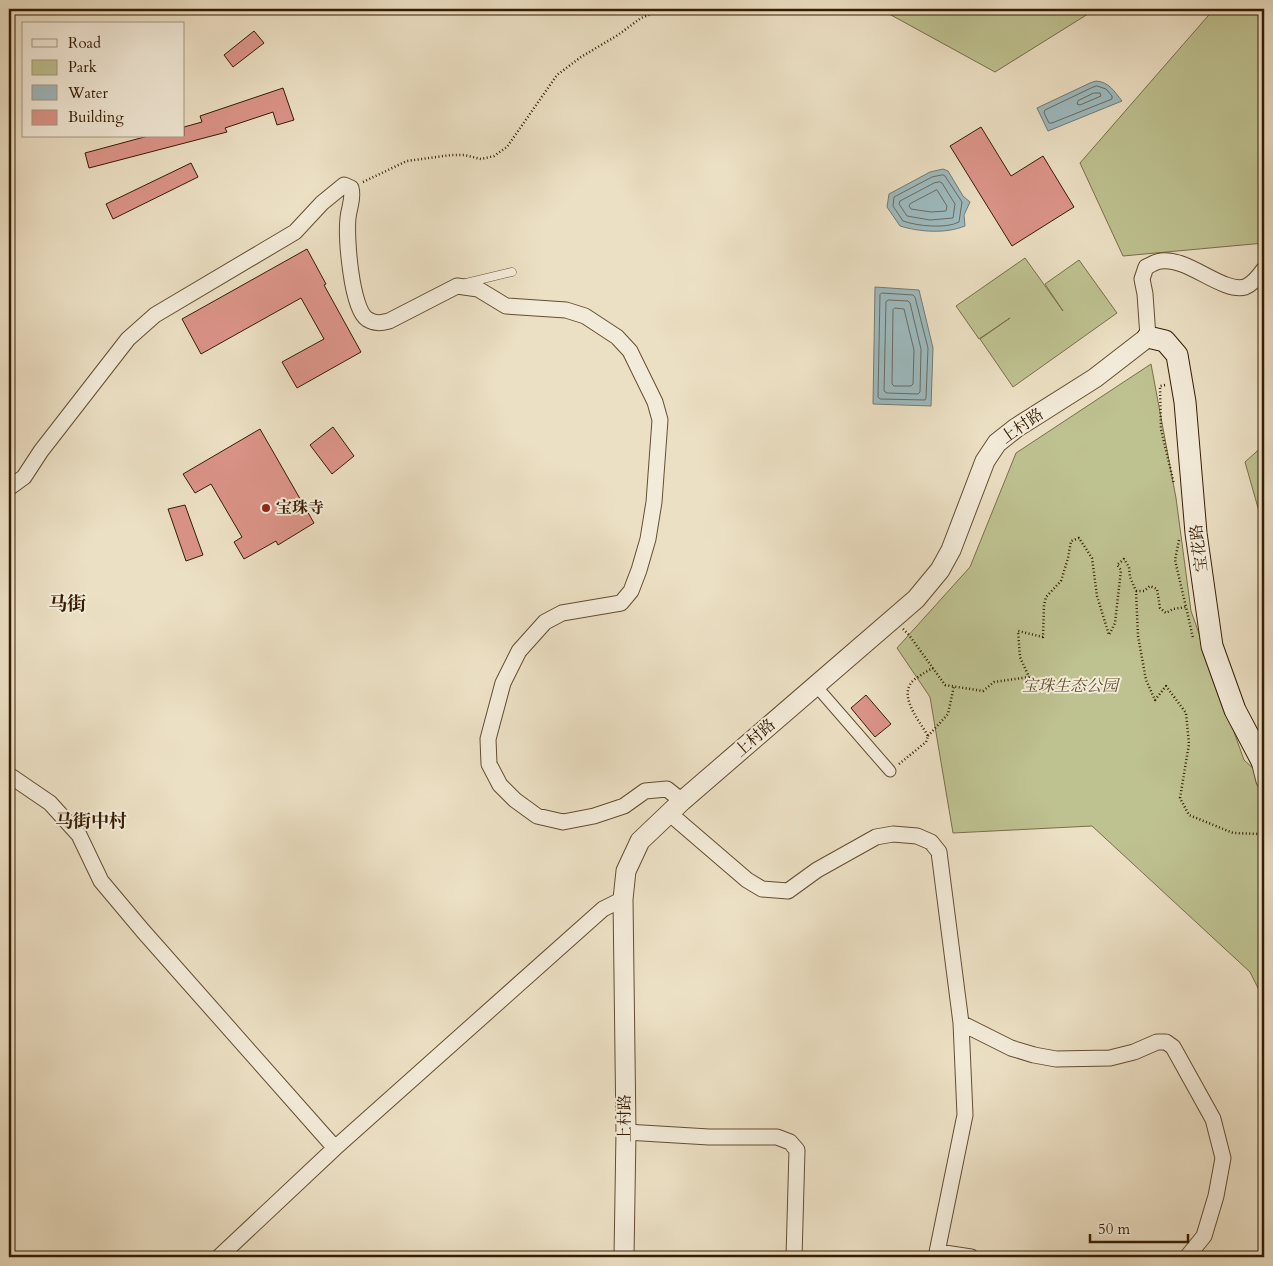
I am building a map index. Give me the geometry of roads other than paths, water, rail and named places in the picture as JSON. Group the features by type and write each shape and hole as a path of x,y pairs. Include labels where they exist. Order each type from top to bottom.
{"main road":[{"name":"宝花路","path":"1148,337 1165,341 1176,355 1185,402 1196,533 1212,646 1235,710 1260,759"}],"street":[{"path":"9,488 24,477 128,339 155,315 295,232 322,203 344,185 351,188 353,195 348,218 348,244 355,297 365,318 377,323 389,321 457,286 478,290 506,306 566,310 585,316 616,337 630,351 651,393 660,420 659,453 651,521 641,562 631,591 621,603 562,613 545,622 519,651 503,683 488,739 489,764 500,785 515,800 537,816 563,822 594,816 624,806 645,791 667,789 676,807 747,880 762,889 788,891 817,870 876,837 894,834 917,836 931,842 939,852 961,1023 965,1115 937,1255 971,1257"},
{"path":"1148,337 1142,278 1146,267 1160,261 1174,262 1194,269 1230,287 1244,287 1256,280 1264,269"},
{"name":"上村路","path":"624,1257 626,1132 623,899 626,871 640,841 676,807 916,599 940,570 951,550 986,461 997,443 1016,428 1095,378 1148,337"},
{"path":"816,686 890,771"},
{"path":"1260,759 1264,781"},
{"path":"9,775 50,803 79,835 101,881 335,1148"},
{"path":"219,1257 335,1148 603,909 623,899"},
{"path":"961,1023 1011,1048 1056,1059 1110,1058 1134,1052 1157,1042 1166,1042 1173,1048 1213,1119 1223,1158 1216,1196 1204,1236 1187,1257"},
{"path":"626,1132 777,1137 790,1142 797,1150 794,1257"}],"lane":[{"path":"457,286 512,272"}],"water":[{"path":"1096,81 1108,85 1122,101 1048,131 1037,108"},
{"path":"943,169 948,171 963,196 970,202 964,215 965,226 957,229 932,231 900,226 887,207 889,194 930,172"},
{"path":"875,287 919,290 933,348 931,406 873,404"}],"place":[{"name":"宝珠寺","path":"266,508"}],"district":[{"name":"马街","path":"67,604"},
{"name":"马街中村","path":"91,821"}],"park label":[{"name":"宝珠生态公园","path":"1070,686"}]}
